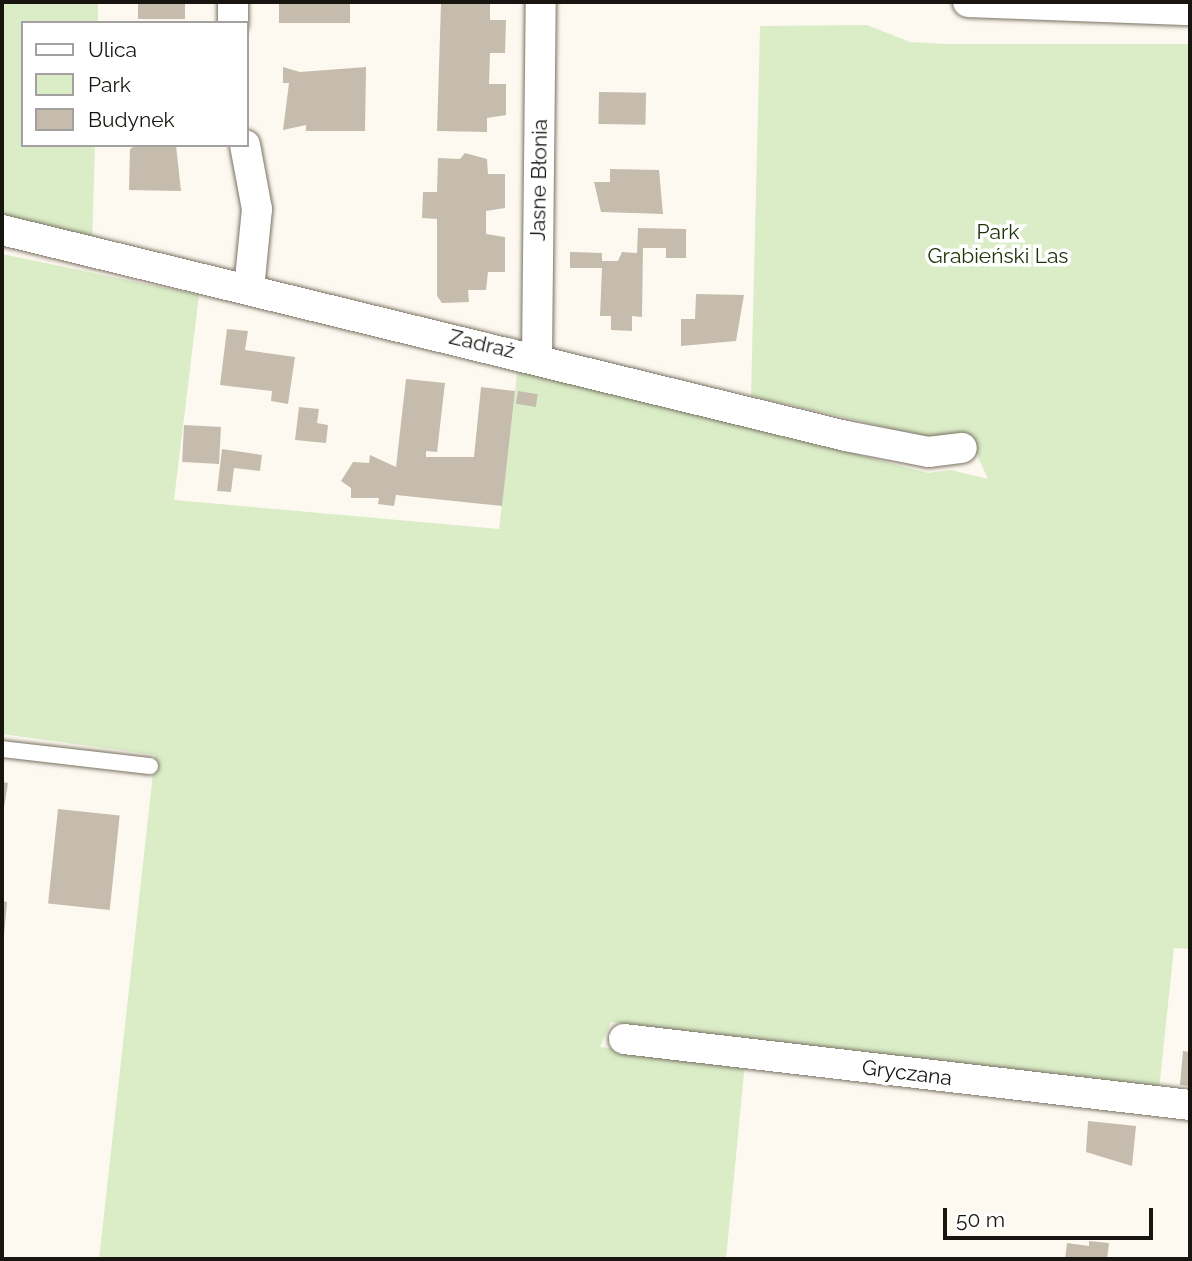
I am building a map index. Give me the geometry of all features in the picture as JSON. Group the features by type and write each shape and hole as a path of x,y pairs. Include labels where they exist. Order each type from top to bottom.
{"street":[{"path":"233,2 233,21"},
{"name":"Jasne Błonia","path":"537,358 541,2"},
{"path":"968,2 1190,9"},
{"path":"245,147 257,209 249,289"},
{"name":"Zadraż","path":"2,230 537,358 846,436 928,452 962,448"},
{"name":"Gryczana","path":"624,1039 1190,1105"}],"lane":[{"path":"2,749 149,766"}],"green space":[{"path":"2,2 98,2 98,21 21,21 21,147 95,147 92,245 2,220"},
{"name":"Park Grabieński Las","path":"867,25 910,42 1190,44 1190,949 1174,948 1159,1090 611,1022 600,1047 745,1063 726,1259 99,1259 155,755 2,734 2,254 199,295 174,500 499,529 518,366 928,473 951,470 988,479 977,455 941,440 751,396 760,26"}],"building":[{"path":"138,2 185,2 185,19 138,19"},
{"path":"279,2 350,2 350,23 279,23"},
{"path":"441,3 490,4 490,20 506,20 505,53 490,53 489,84 506,84 506,115 487,118 487,132 437,131"},
{"path":"283,67 300,72 366,67 365,131 306,131 306,125 283,130 289,83 283,83"},
{"path":"599,92 646,93 645,125 598,124"},
{"path":"176,147 181,191 129,190 130,149"},
{"path":"465,153 487,159 488,174 505,174 505,208 486,211 486,234 505,237 505,272 488,272 486,290 468,290 469,302 442,303 437,296 437,219 422,218 423,192 437,192 438,158 460,159"},
{"path":"610,169 659,170 663,214 601,212 594,182 610,182"},
{"path":"638,228 686,229 686,258 666,258 666,248 643,248 642,317 632,316 632,331 611,330 611,316 600,316 602,268 570,268 570,252 602,253 602,261 618,261 622,252 637,253"},
{"path":"696,294 744,295 736,341 681,346 681,319 695,319"},
{"path":"227,329 248,331 245,350 295,357 288,404 271,401 272,391 220,385"},
{"path":"406,379 445,383 437,452 426,451 426,457 474,457 481,387 515,391 502,506 396,495 394,506 378,504 379,498 351,498 351,488 341,481 353,462 369,463 370,455 396,467"},
{"path":"518,391 538,394 536,407 516,404"},
{"path":"299,407 319,409 317,423 328,425 326,443 295,440"},
{"path":"184,425 221,427 219,464 182,462"},
{"path":"222,449 262,455 260,471 234,468 231,492 217,491"},
{"path":"2,782 8,783 3,814 2,814"},
{"path":"58,809 120,815 110,910 48,903"},
{"path":"2,901 7,902 4,936 2,936"},
{"path":"1183,1051 1190,1052 1190,1086 1180,1085"},
{"path":"1088,1121 1136,1126 1132,1166 1086,1152"},
{"path":"1089,1241 1109,1243 1107,1259 1065,1259 1067,1243 1089,1246"}]}
